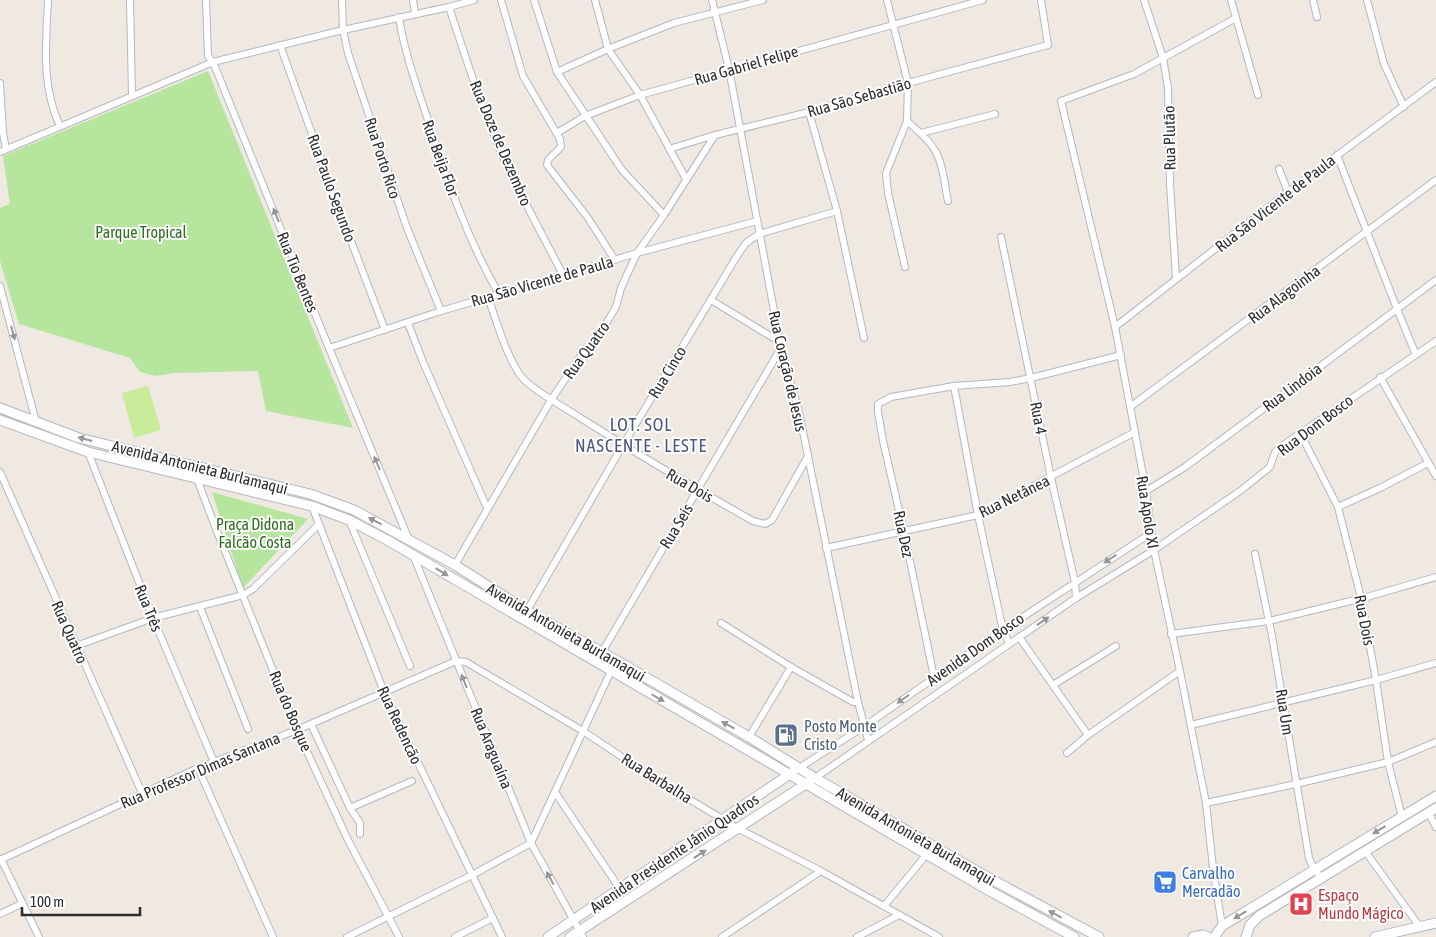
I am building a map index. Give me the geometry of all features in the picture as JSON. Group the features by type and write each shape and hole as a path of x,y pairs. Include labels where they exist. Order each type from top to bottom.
{"main road":[{"name":"Avenida Antonieta Burlamaqui","path":"0,408 80,438 276,485 310,494 354,510 454,565 527,610 749,737 815,778 1099,937"},
{"path":"17,426 20,416"},
{"name":"Avenida Antonieta Burlamaqui","path":"0,420 88,452 312,506 348,520 426,562 522,620 677,708 996,895 1074,937"},
{"path":"33,433 36,422"},
{"path":"273,497 276,485"},
{"path":"292,502 294,490"},
{"path":"409,540 412,554"},
{"path":"426,562 431,552"},
{"path":"677,708 682,699"},
{"name":"Avenida Presidente Jânio Quadros","path":"548,937 800,768"},
{"name":"Avenida Presidente Jânio Quadros","path":"570,937 581,934 815,778"},
{"path":"1193,937 1203,935 1212,937 1222,926 1436,796"},
{"path":"1246,937 1250,925 1259,916 1432,810"},
{"path":"1375,937 1436,923"}],"street":[{"path":"48,0 45,70 48,90 60,126"},
{"path":"130,0 132,96"},
{"name":"Rua Tio Bentes","path":"206,0 208,56 214,62 329,348 409,540"},
{"name":"Rua Porto Rico","path":"342,0 343,30 348,53 407,228 441,312"},
{"path":"413,0 415,13"},
{"path":"0,83 3,150 214,62 415,13 449,8 474,0"},
{"path":"501,0 523,76 560,138 561,147 548,160 547,166 588,218 615,260"},
{"path":"534,0 557,72 622,170 664,215"},
{"path":"595,0 608,49 640,95 686,179"},
{"name":"Rua Coração de Jesus","path":"712,0 729,69 781,345 799,412 858,702 868,740"},
{"path":"557,72 608,49 674,23 763,0"},
{"path":"886,0 894,24 908,83 907,121 886,173 888,193 906,267"},
{"name":"Rua Gabriel Felipe","path":"557,133 585,116 640,95 983,0"},
{"name":"Rua São Sebastião","path":"669,149 715,135 810,112 1048,45 1041,0"},
{"name":"Rua Plutão","path":"1144,0 1164,58 1168,88 1170,183 1176,280"},
{"path":"1231,0 1258,95"},
{"path":"1313,0 1317,17"},
{"path":"1368,2 1384,64 1404,107"},
{"name":"Rua Doze de Dezembro","path":"449,8 466,61 503,156 520,194 563,275"},
{"name":"Rua Beija Flor","path":"399,17 410,64 442,165 466,225 489,277 499,294"},
{"path":"1164,58 1236,18"},
{"name":"Rua Paulo Segundo","path":"280,45 385,330"},
{"name":"Rua Apolo XI","path":"1164,58 1156,64 1134,74 1061,100 1121,354 1146,491 1154,550 1206,803 1222,926"},
{"name":"Rua São Vicente de Paula","path":"1115,327 1288,192 1436,82"},
{"path":"810,112 837,211 864,338"},
{"path":"921,133 995,114"},
{"path":"907,121 921,133 940,160 948,201"},
{"name":"Rua Quatro","path":"454,565 551,400 616,307 621,288 637,253 664,215 715,135"},
{"path":"1337,155 1396,309 1416,355"},
{"path":"1279,169 1288,192"},
{"name":"Rua Alagoinha","path":"1130,407 1436,180"},
{"path":"759,234 837,211"},
{"name":"Rua São Vicente de Paula","path":"329,348 488,297 637,253 757,221"},
{"name":"Rua Cinco","path":"522,620 623,445 737,256 746,243 759,234"},
{"name":"Rua 4","path":"1001,237 1051,478 1075,582 1076,598"},
{"name":"Rua Lindoia","path":"1146,491 1185,467 1436,280"},
{"path":"0,286 36,422"},
{"name":"Rua Dois","path":"488,297 507,348 521,376 551,400 623,445 753,521 765,524 772,520 808,456"},
{"path":"711,300 781,345"},
{"path":"408,323 487,508"},
{"name":"Rua Dom Bosco","path":"1154,550 1258,478 1270,467 1275,452 1300,433 1380,377 1436,341"},
{"name":"Rua Seis","path":"602,652 781,345"},
{"path":"1010,643 1002,630 978,516 954,386 1010,382 1031,378 1121,354"},
{"path":"1380,377 1436,476"},
{"name":"Rua Dez","path":"934,677 878,412 878,404 891,397 954,386"},
{"name":"Rua Netânea","path":"826,548 978,516 1135,432"},
{"name":"Rua Dois","path":"1300,433 1338,507 1361,598 1388,762 1402,817"},
{"name":"Rua Três","path":"88,452 153,618 214,762"},
{"path":"1338,507 1428,463"},
{"name":"Rua Quatro","path":"0,472 142,793"},
{"name":"Rua do Bosque","path":"197,479 298,730 348,840 390,916 399,937"},
{"name":"Rua Redencão","path":"312,506 384,692 502,937"},
{"path":"348,520 410,666"},
{"path":"76,646 153,618 243,595 253,589 318,525"},
{"name":"Avenida Dom Bosco","path":"800,768 865,726 1002,630 1151,532"},
{"name":"Avenida Dom Bosco","path":"815,778 1076,598 1154,550"},
{"name":"Rua Araguaína","path":"412,554 531,843 581,934"},
{"name":"Rua Um","path":"1255,554 1284,702 1309,858 1321,878"},
{"path":"1171,634 1269,621 1436,577"},
{"path":"200,607 248,729"},
{"path":"721,623 791,667 853,702 858,702"},
{"path":"1019,637 1088,734"},
{"path":"1053,685 1116,646"},
{"name":"Rua Professor Dimas Santana","path":"0,859 198,768 298,730 456,660"},
{"name":"Rua Barbalha","path":"456,660 466,662 583,731 739,829 821,871 939,937"},
{"path":"1191,725 1376,680 1436,663"},
{"path":"749,737 791,667"},
{"path":"347,937 472,875 531,843 611,671"},
{"path":"1067,753 1088,734 1180,671"},
{"path":"311,724 350,808 360,823 360,834"},
{"path":"1206,803 1388,762 1436,742"},
{"path":"198,768 273,937"},
{"path":"350,808 412,780"},
{"path":"556,792 620,889"},
{"path":"1432,810 1436,827"},
{"path":"1364,851 1420,927"},
{"path":"884,906 927,854"},
{"path":"0,859 39,937"},
{"path":"722,937 821,871"},
{"path":"0,914 21,904"},
{"path":"858,937 899,915"},
{"path":"455,937 493,918"}],"green space":[{"name":"Parque Tropical","path":"208,71 353,428 266,411 258,371 174,373 156,376 140,372 130,358 19,324 0,261 0,208 10,204 3,156"},
{"path":"148,386 161,430 134,438 122,393"},
{"name":"Praça Didona Falcão Costa","path":"212,492 308,519 243,588"}],"place":[{"name":"Posto Monte Cristo","path":"786,735"},
{"name":"Carvalho Mercadão","path":"1165,882"},
{"name":"Espaço Mundo Mágico","path":"1301,904"}],"district":[{"name":"LOT. SOL NASCENTE - LESTE","path":"641,435"}]}
